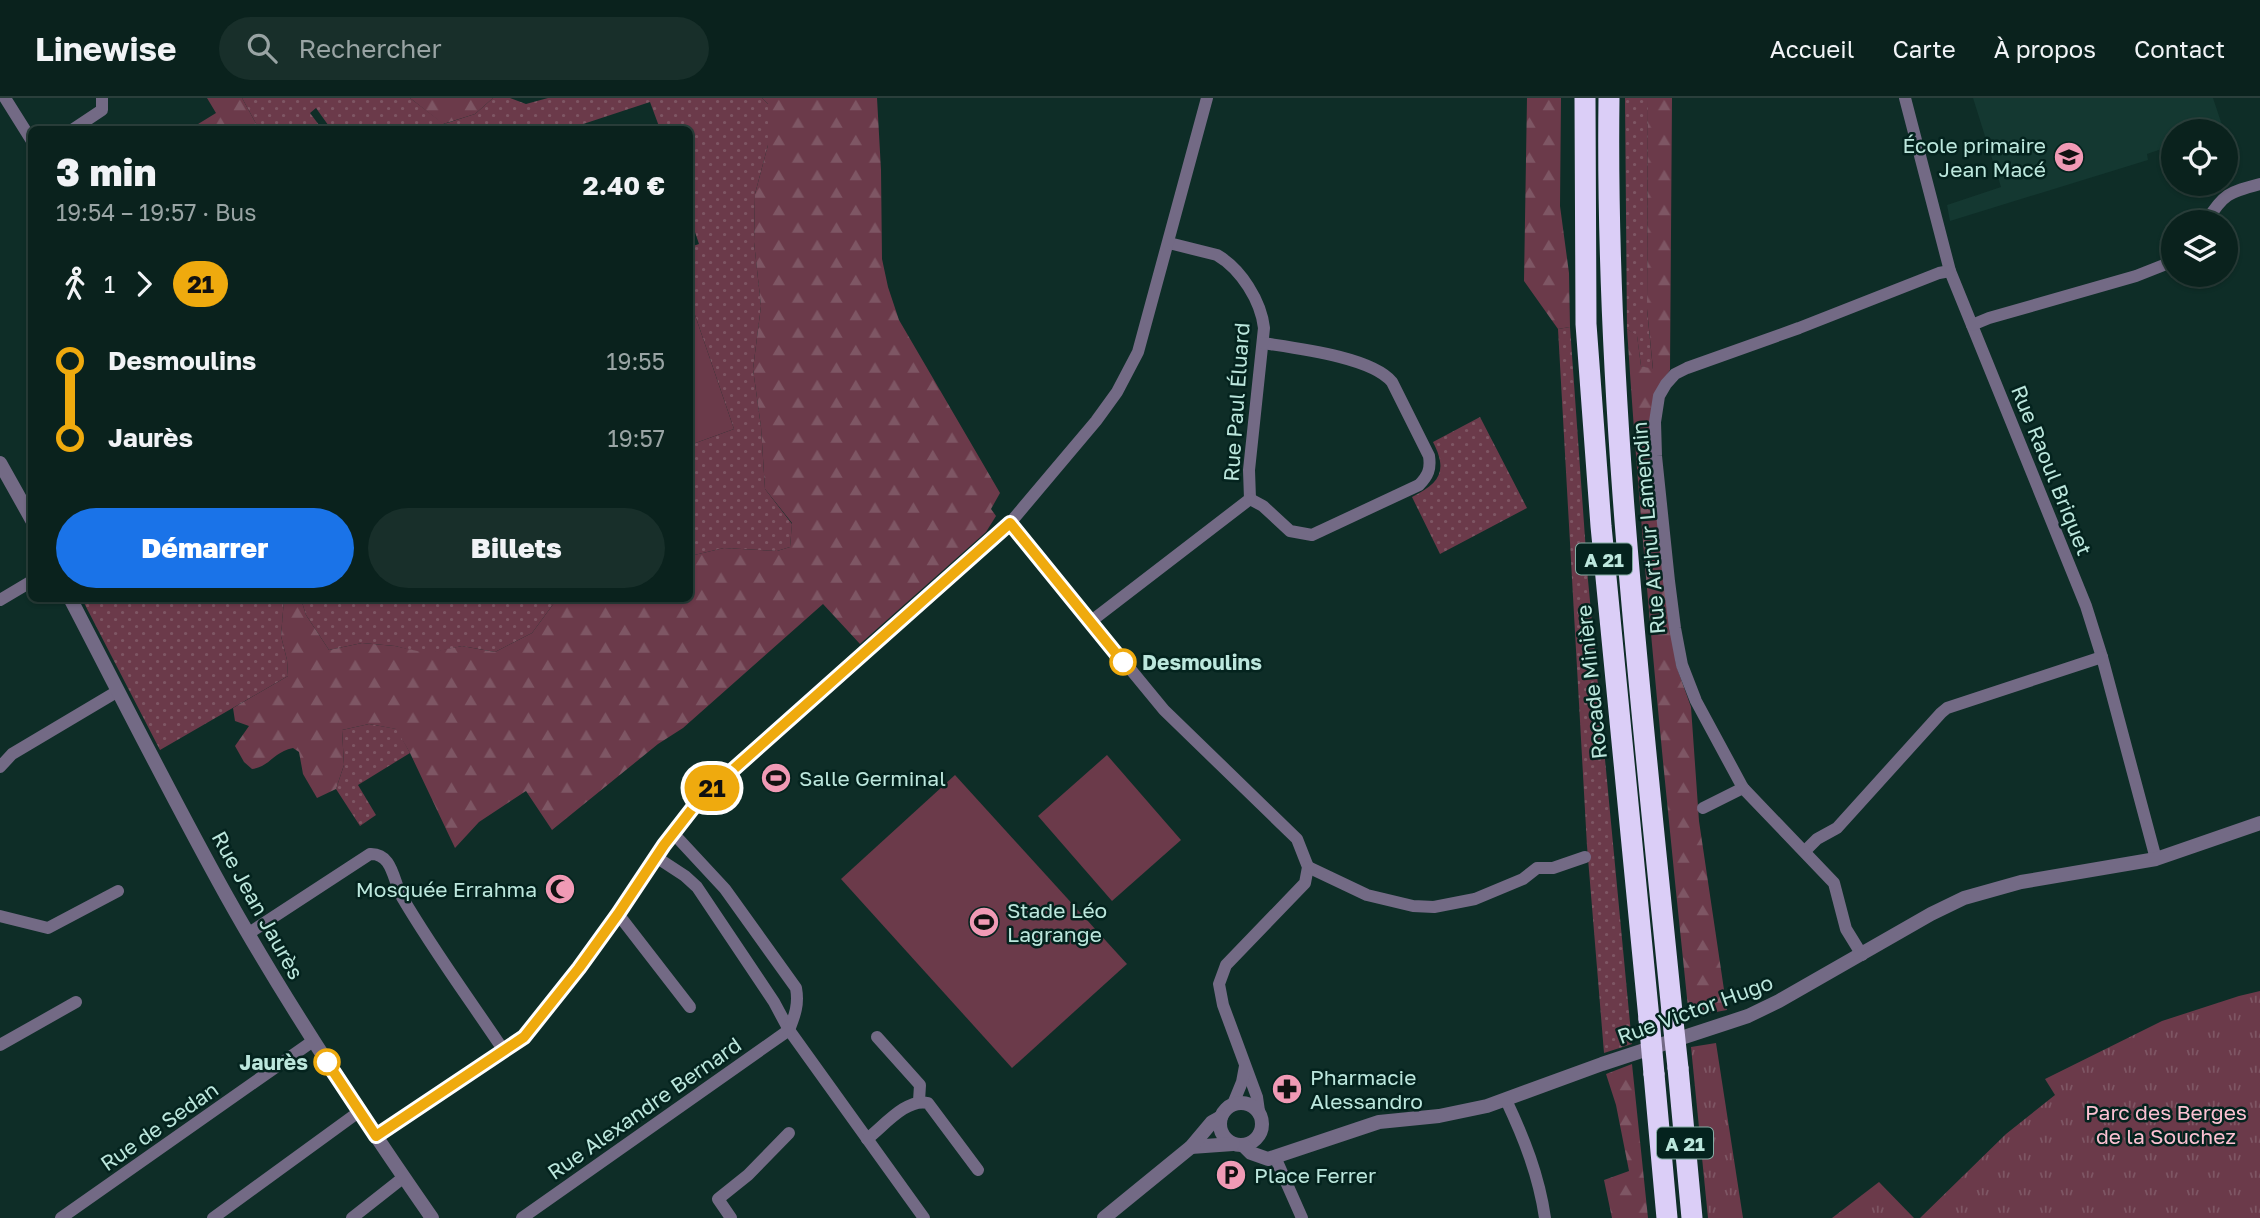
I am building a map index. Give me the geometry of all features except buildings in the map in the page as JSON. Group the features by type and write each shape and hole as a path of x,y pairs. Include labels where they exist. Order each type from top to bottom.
{"highway":[{"name":"Rocade Minière","path":"1585,98 1586,324 1601,526 1667,1218"},
{"name":"A 21","path":"1609,98 1609,262 1623,487 1692,1218"}],"street":[{"path":"5,98 28,135"},
{"path":"78,126 102,110 103,98"},
{"path":"376,1136 524,1037 618,914 699,800 1010,523 1096,421 1130,370 1144,335 1208,98"},
{"name":"Rue Raoul Briquet","path":"1905,98 1950,271 2086,606 2155,859"},
{"path":"2213,210 2218,201 2237,190 2260,184"},
{"name":"Rue Paul Éluard","path":"1090,622 1250,499 1249,470 1264,328 1261,313 1246,284 1231,265 1217,256 1169,243"},
{"path":"1972,326 1989,318 2136,276 2161,266"},
{"name":"Rue Arthur Lamendin","path":"1862,955 1846,929 1833,883 1743,788 1696,701 1682,665 1675,628 1655,422 1659,396 1675,374 1950,271"},
{"path":"1250,499 1263,506 1290,531 1312,535 1419,485 1430,467 1429,456 1386,374 1369,366 1263,342"},
{"path":"0,463 28,513"},
{"path":"1010,523 1164,710 1297,839 1308,867 1304,883 1226,965 1221,974 1220,996 1257,1097 1263,1124 1261,1131 1252,1142 1191,1147"},
{"path":"0,600 28,583"},
{"name":"Rue Jean Jaurès","path":"72,602 227,896 313,1041 431,1218"},
{"path":"1805,851 1817,839 1837,828 1947,708 2102,657"},
{"path":"0,767 12,754 118,691"},
{"path":"1703,808 1743,788"},
{"name":"Rue Victor Hugo","path":"1275,1157 1380,1122 1462,1112 1506,1100 1602,1064 1748,1016 1779,1002 1931,914 1975,895 2021,882 2155,859 2260,823"},
{"path":"673,834 725,889 796,988 798,1004 789,1030"},
{"path":"249,933 370,854 381,855 388,862 402,897 504,1051"},
{"path":"656,857 697,887 774,1002 789,1030 924,1218"},
{"path":"1308,867 1367,895 1413,906 1434,907 1475,898 1524,879 1537,868 1553,868 1585,857"},
{"path":"0,916 48,928 118,891"},
{"path":"618,914 690,1007"},
{"path":"0,1045 76,1002"},
{"name":"Rue Alexandre Bernard","path":"522,1218 789,1030"},
{"path":"877,1037 920,1085 919,1101"},
{"name":"Rue de Sedan","path":"61,1218 313,1041"},
{"path":"1233,1104 1245,1066"},
{"path":"1506,1100 1535,1173 1545,1218"},
{"path":"867,1139 908,1105 919,1101 928,1103 978,1170"},
{"path":"1104,1218 1191,1147 1228,1107 1247,1103 1259,1111"},
{"path":"213,1218 360,1111"},
{"path":"1221,1117 1220,1130 1227,1140 1258,1156 1268,1159 1275,1157"},
{"path":"1261,1131 1302,1218"},
{"path":"731,1218 718,1199 748,1175 789,1133"},
{"path":"352,1218 404,1177"}],"shaded area":[{"name":"École primaire Jean Macé","path":"1973,98 2213,98 2220,119 2161,119 2161,149 2147,154 2148,160 1950,221 1947,205 2001,187"}],"green space":[{"path":"207,98 242,98 257,126 195,126 216,113"},
{"path":"242,98 410,98 444,124 475,114 493,98 510,98 526,104 548,98 762,98 768,104 768,145 755,194 754,242 761,306 753,369 761,427 765,489 792,524 790,547 777,551 724,548 693,555 693,444 734,429 693,312 693,246 699,244 693,226 693,126 659,126 650,102 577,126 329,126 316,108 310,113 320,126 257,126"},
{"path":"410,98 493,98 475,114 443,124"},
{"path":"762,98 877,98 882,259 888,287 899,320 1000,493 991,509 996,516 986,532 860,644 823,604 683,728 658,744 552,830 526,791 479,822 455,848 396,729 369,724 342,730 344,765 336,789 317,798 303,774 299,752 293,748 252,769 244,762 235,746 249,726 235,721 233,708 288,676 281,636 284,602 302,602 306,615 329,650 362,643 395,646 426,653 462,646 495,652 532,633 555,602 693,602 693,555 724,548 777,551 790,547 792,523 765,489 761,427 753,369 761,306 754,242 755,194 768,145 768,104"},
{"path":"1527,98 1561,98 1560,206 1569,273 1570,327 1558,329 1524,281"},
{"path":"1625,98 1648,98 1647,309 1653,370 1641,366 1637,336 1627,329"},
{"path":"1648,98 1672,98 1670,370 1652,403 1676,665 1691,707 1699,821 1727,1010 1689,1017 1655,673 1627,329 1637,335 1641,366 1653,369 1647,309"},
{"path":"693,312 734,429 693,444"},
{"path":"1570,327 1588,580 1632,1044 1604,1053 1587,846 1558,329"},
{"path":"1480,417 1527,508 1440,554 1412,497 1429,487 1439,475 1440,461 1433,442"},
{"path":"84,602 284,602 281,636 288,676 160,750"},
{"path":"302,602 555,602 532,633 495,652 462,646 426,654 395,646 362,643 329,650 306,615"},
{"path":"369,724 397,729 410,753 358,785 376,815 360,826 336,789 344,765 342,730"},
{"path":"1107,755 1181,840 1112,901 1038,816"},
{"name":"Stade Léo Lagrange","path":"955,775 1127,964 1012,1068 841,879"},
{"name":"Parc des Berges de la Souchez","path":"2260,991 2260,1218 1920,1218 2006,1134 2055,1095 2045,1079 2162,1021"},
{"path":"1716,1043 1743,1218 1708,1218 1691,1047"},
{"path":"1632,1064 1648,1218 1612,1218 1604,1180 1629,1171 1616,1105 1606,1074"},
{"path":"1879,1182 1914,1218 1832,1218"}],"bus line":[{"name":"21","path":"327,1062 376,1136 516,1044 579,968 664,845 699,800 1010,523 1123,662"}],"place":[{"name":"École primaire Jean Macé","path":"2069,157"},
{"name":"Desmoulins","path":"1123,662"},
{"name":"Salle Germinal","path":"776,778"},
{"name":"Mosquée Errahma","path":"560,889"},
{"name":"Stade Léo Lagrange","path":"984,922"},
{"name":"Jaurès","path":"327,1062"},
{"name":"Pharmacie Alessandro","path":"1287,1089"},
{"name":"Place Ferrer","path":"1231,1175"}]}
